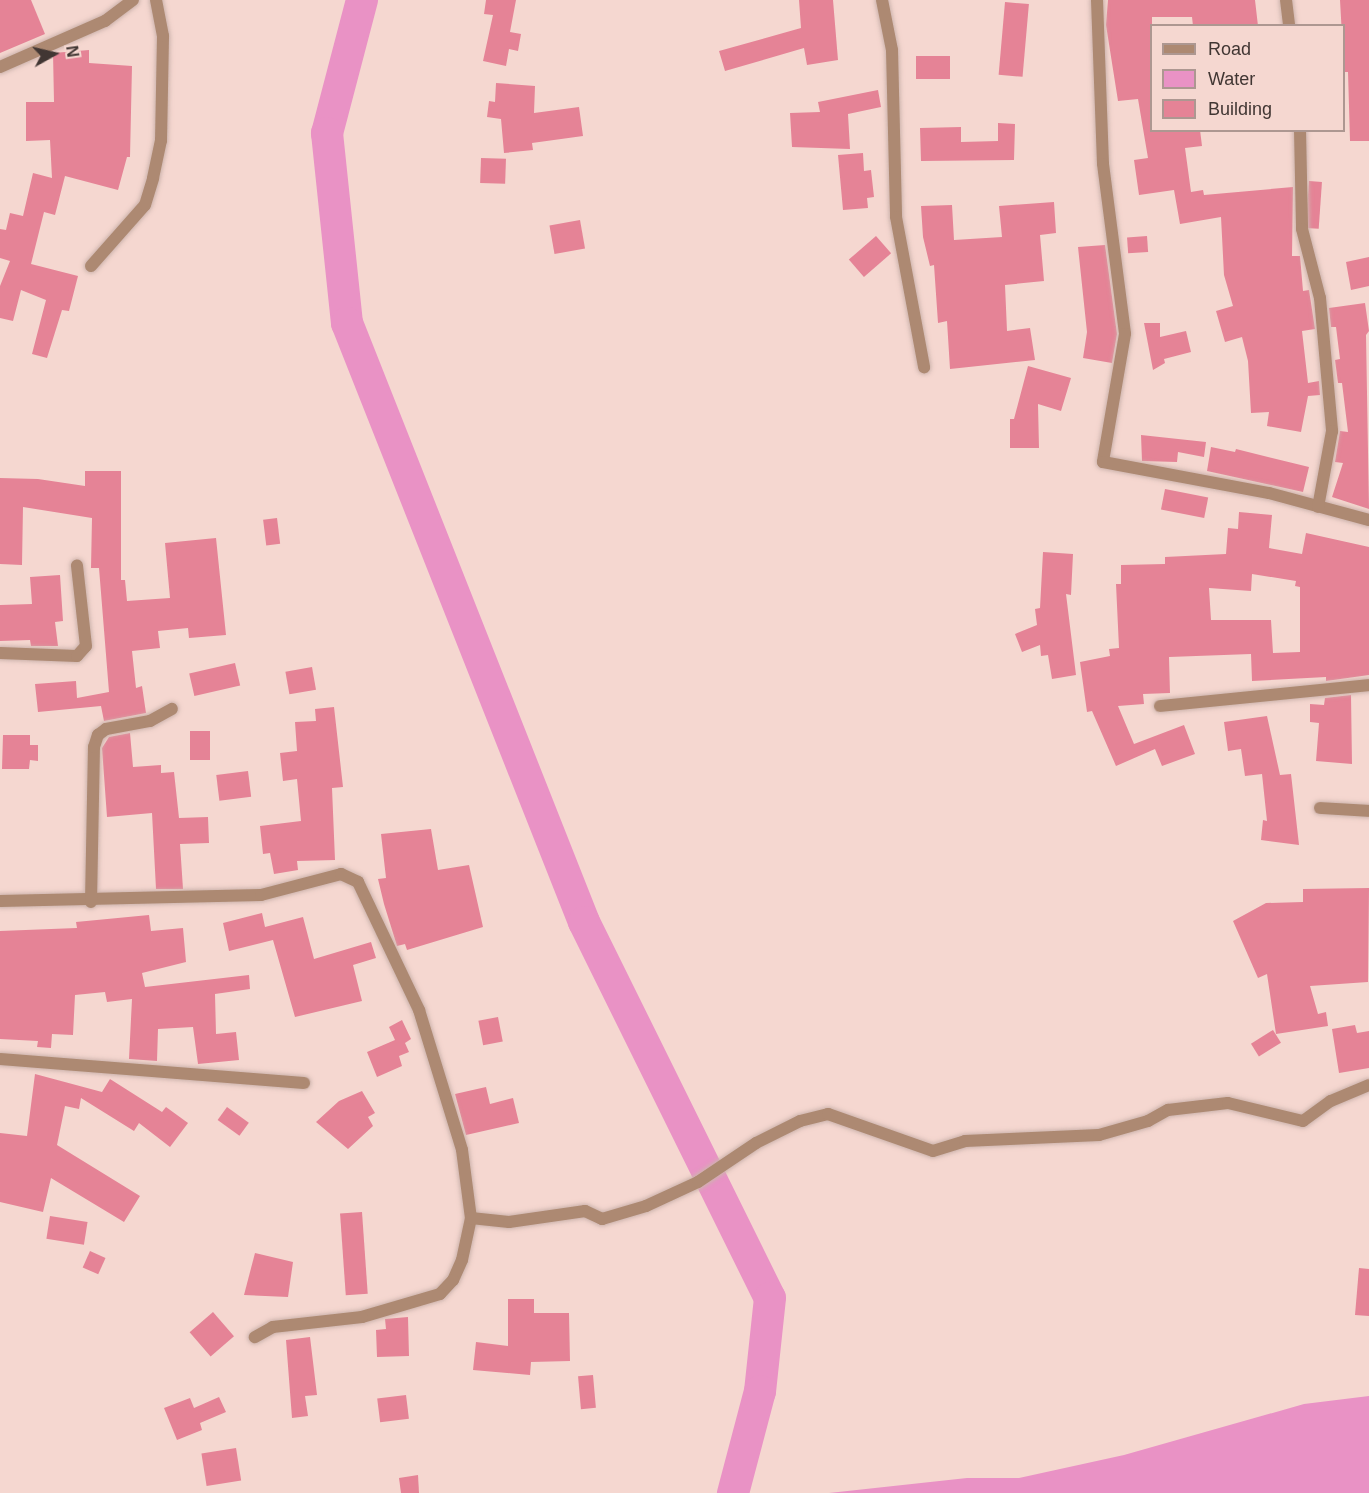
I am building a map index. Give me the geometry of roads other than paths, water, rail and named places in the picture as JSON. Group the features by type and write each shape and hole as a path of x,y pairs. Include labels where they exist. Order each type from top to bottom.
{"street":[{"path":"0,68 105,21 133,0"},
{"path":"91,266 145,205 153,178 161,141 163,36 156,0"},
{"path":"882,0 892,50 896,217 924,367"},
{"path":"1097,0 1103,164 1125,334 1103,462 1269,493 1369,520"},
{"path":"1286,0 1289,24"},
{"path":"1300,132 1302,229 1320,298 1332,431 1318,507"},
{"path":"0,653 77,656 86,646 77,566"},
{"path":"1160,706 1369,685"},
{"path":"91,902 93,747 98,735 106,729 150,720 172,709"},
{"path":"1320,808 1369,812"},
{"path":"0,902 91,902 261,895 341,873 358,882 418,1010 442,1077 462,1150 471,1218 462,1260 453,1281 440,1294 362,1317 273,1327 255,1337"},
{"path":"0,1059 304,1083"},
{"path":"471,1218 509,1222 585,1210 602,1219 646,1206 698,1182 756,1143 800,1121 828,1114 933,1151 965,1141 1099,1135 1148,1121 1168,1110 1228,1103 1303,1121 1331,1101 1369,1085"}],"water":[{"path":"1369,1396 1369,1493 829,1493 967,1478 1019,1478 1124,1455 1304,1404"}],"waterway":[{"path":"362,0 327,133 347,323 584,922 770,1298 760,1391 733,1493"}]}
